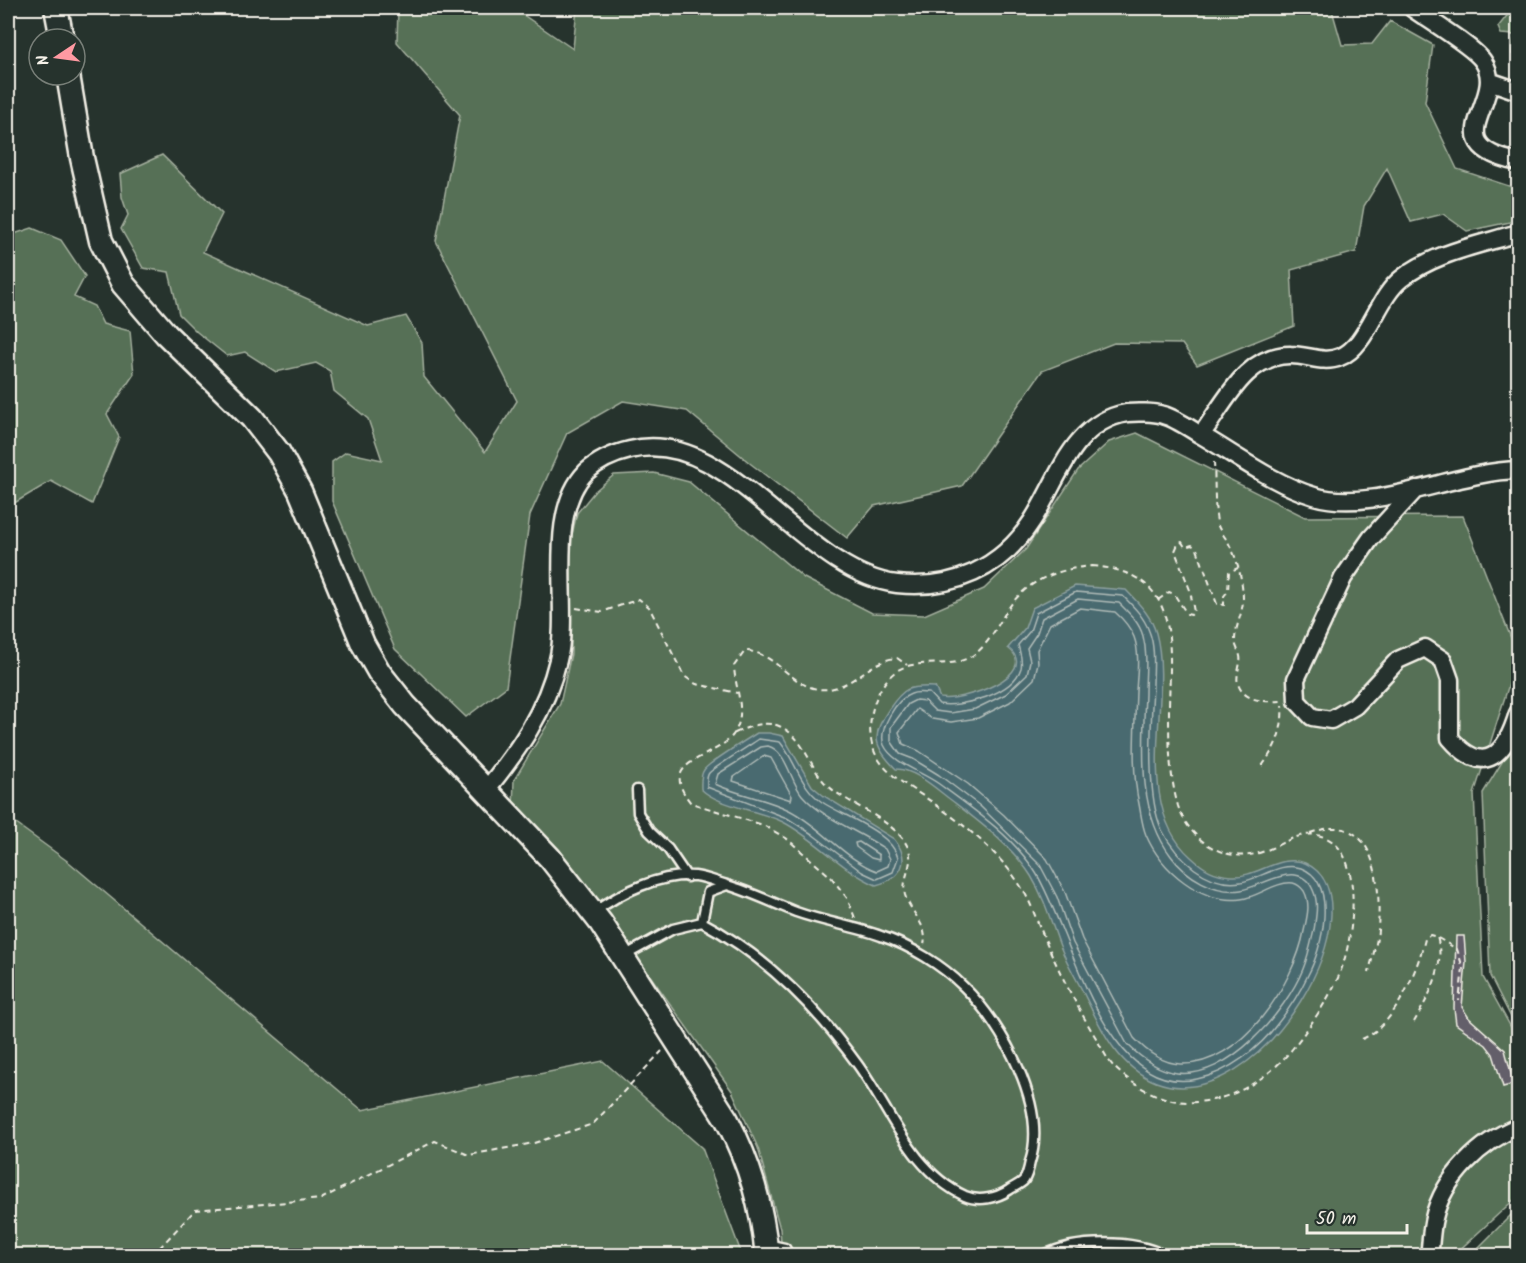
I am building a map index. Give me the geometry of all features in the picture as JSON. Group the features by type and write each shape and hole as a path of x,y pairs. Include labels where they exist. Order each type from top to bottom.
{"main road":[{"path":"56,8 60,27"},
{"path":"70,87 82,158 101,241 123,284 166,334 252,418 279,453 300,491 363,644 379,672 405,705 550,858 624,957 744,1152 758,1194 767,1250"}],"street":[{"path":"1412,8 1483,61 1489,81 1475,126 1479,142 1485,151 1496,158 1518,162"},
{"path":"1489,81 1518,91"},
{"path":"1201,435 1247,372 1258,362 1274,356 1294,355 1320,360 1342,357 1364,335 1379,304 1399,280 1427,262 1518,233"},
{"path":"486,790 516,753 545,702 559,658 562,626 561,558 568,505 584,474 610,455 639,447 664,446 692,454 722,472 835,558 862,575 892,583 921,585 951,582 968,577 999,557 1030,524 1079,439 1099,422 1128,413 1162,414 1284,484 1316,497 1342,500 1377,497 1459,477 1518,470"},
{"path":"1416,489 1371,538 1343,578 1289,699 1297,701 1312,717 1331,720 1355,706 1398,660 1425,648 1443,660 1450,680 1450,738 1464,754 1479,759 1497,754 1511,737 1518,713"},
{"path":"1429,1256 1434,1216 1447,1186 1469,1160 1493,1140 1518,1127"}],"lane":[{"path":"637,790 638,813 687,876"},
{"path":"593,913 643,886 671,877 697,876 796,912 881,936 922,956 964,987 986,1012 1007,1043 1023,1080 1032,1117 1034,1151 1024,1180 997,1198 968,1197 939,1181 908,1147 886,1108 837,1037 794,989 759,957 702,922 673,929 624,957"},
{"path":"702,922 708,892 727,885"},
{"path":"1042,1256 1075,1246 1130,1243 1166,1256"},
{"path":"767,1250 785,1248 789,1256"}],"path":[{"path":"1222,448 1214,460 1217,496 1215,511 1219,527 1231,548 1238,567 1243,598 1235,639 1241,659 1237,683 1243,693 1252,698 1265,702 1289,699 1275,747 1262,766"},
{"path":"1158,600 1169,592 1174,594 1187,614 1191,615 1194,612 1190,590 1175,551 1182,542 1185,546 1192,545 1197,549 1217,604 1224,605 1224,596 1228,591 1228,572 1238,567"},
{"path":"1308,834 1324,837 1338,846 1347,860 1353,910 1340,975 1318,1017 1282,1062 1243,1091 1194,1103 1154,1096 1113,1066 1075,1000 1018,882 955,819 900,781 875,754 871,740 875,702 884,684 894,673 907,665 955,663 971,657 986,644 1019,594 1033,583 1068,568 1102,567 1128,573 1146,585 1158,600 1168,621 1172,641 1171,756 1176,795 1185,821 1204,843 1239,856 1258,854 1308,834 1333,828 1346,830 1358,836 1367,845 1377,885 1378,932 1369,972"},
{"path":"560,605 602,612 639,599 649,607 684,676 696,684 738,693"},
{"path":"855,929 855,912 847,898 809,855 763,825 691,803 684,795 680,776 683,767 690,761 718,749 734,733 741,715 734,666 746,651 756,651 804,684 818,688 851,683 882,659 897,658 907,665"},
{"path":"734,733 764,723 777,725 793,734 828,786 883,822 902,840 909,851 904,892 926,938 922,956"},
{"path":"1362,1039 1382,1026 1402,996 1419,963 1425,939 1430,935 1457,949 1463,968 1459,1001"},
{"path":"1414,1022 1428,998 1438,972 1441,950 1437,937"},
{"path":"152,1256 195,1210 321,1199 435,1141 469,1155 534,1143 593,1124 675,1038"}],"green space":[{"path":"398,8 513,8 573,49 577,8 1328,8 1332,10 1342,45 1372,44 1390,21 1433,45 1425,102 1457,169 1518,189 1518,215 1510,222 1467,231 1443,214 1411,222 1387,168 1364,206 1356,252 1291,270 1294,326 1197,365 1182,344 1114,343 1042,371 962,486 874,506 847,538 687,411 623,401 567,433 530,515 506,687 466,717 395,649 332,501 332,462 346,452 382,460 368,419 334,391 330,371 316,363 276,372 245,352 227,356 179,314 169,272 143,268 121,229 128,215 122,197 120,174 162,155 222,214 203,252 368,326 406,316 422,343 424,377 485,452 517,401 436,241 460,115 397,42"},
{"path":"1513,8 1518,8 1518,57 1512,54 1514,35 1501,34 1498,27"},
{"path":"32,228 61,240 85,276 74,297 94,306 103,324 130,331 134,374 107,414 119,437 92,504 51,481 11,505 8,503 8,236"},
{"path":"1137,433 1305,517 1463,516 1518,656 1474,794 1483,977 1518,1040 1518,1196 1454,1255 782,1255 780,1229 758,1148 732,1091 590,891 513,808 514,780 560,704 571,654 570,543 577,513 595,491 614,475 654,473 689,482 804,578 872,613 924,615 984,589 1026,549 1078,470 1109,442"},
{"path":"1518,736 1518,1031 1490,976 1483,793"},
{"path":"8,818 70,863 362,1110 603,1061 702,1148 742,1255 8,1255"},
{"path":"1518,1208 1518,1255 1471,1255"}],"water":[{"path":"1075,586 1126,590 1144,610 1154,627 1160,659 1157,750 1162,808 1173,835 1191,857 1210,871 1232,876 1241,876 1277,863 1296,861 1305,863 1326,884 1331,918 1321,959 1301,1001 1271,1040 1235,1070 1196,1086 1156,1082 1142,1075 1119,1055 1102,1029 1067,962 1040,893 1024,865 994,835 932,785 910,772 896,769 883,754 877,740 877,733 883,718 907,689 935,687 940,698 951,698 981,691 1008,676 1015,667 1016,658 1008,648 1025,628 1032,608"},
{"path":"757,733 783,736 812,786 824,796 894,839 903,862 897,874 876,885 851,871 807,837 783,822 717,800 701,789 702,774 707,767"}],"building":[{"path":"1456,936 1464,936 1466,962 1462,1007 1469,1018 1505,1050 1514,1084 1503,1087 1493,1054 1486,1045 1456,1024 1454,1008"}]}
